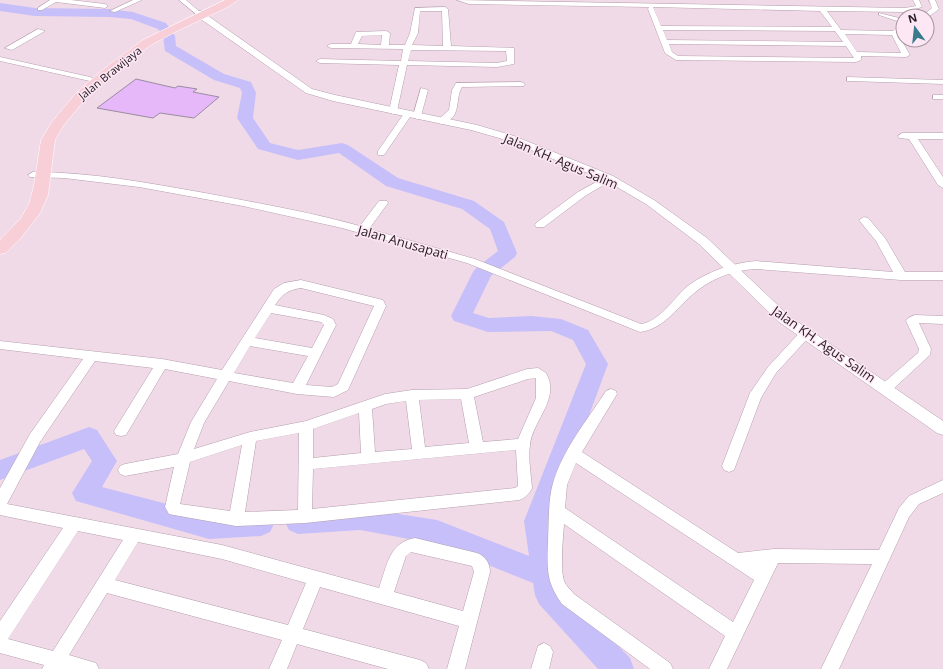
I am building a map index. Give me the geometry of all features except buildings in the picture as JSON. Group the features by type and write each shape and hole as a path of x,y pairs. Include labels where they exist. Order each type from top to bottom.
{"highway":[{"name":"Jalan Brawijaya","path":"200,14 224,0"},
{"name":"Jalan Brawijaya","path":"0,249 24,226 32,214 40,196 35,156 42,135 69,99 90,79 132,48 176,25 233,0"},
{"name":"Jalan Brawijaya","path":"0,238 22,213 38,174 48,141 65,113 81,95 98,80 159,34"}],"street":[{"path":"40,9 54,0 105,6"},
{"path":"113,10 139,0"},
{"path":"182,0 200,14"},
{"path":"460,0 643,2 652,6 823,10 914,9 919,7 916,0"},
{"path":"867,0 874,9"},
{"path":"932,0 935,10"},
{"path":"652,6 697,3 877,14 895,18"},
{"path":"652,6 658,28 673,56 683,59 851,61 856,56 903,59 906,55 902,48"},
{"path":"392,111 403,62 414,33 417,9 442,8 446,11 447,48"},
{"path":"823,10 856,56"},
{"name":"Jalan KH. Agus Salim","path":"200,14 305,89 333,98 441,121 510,138 609,178 650,202 673,218 733,268 775,311 943,429"},
{"path":"658,28 839,32 895,35"},
{"path":"0,53 41,31"},
{"path":"354,46 358,34 377,32 386,33 385,47"},
{"path":"665,42 848,44"},
{"path":"0,46 9,48"},
{"path":"320,61 497,65 508,64 511,62 511,50 509,49 331,46"},
{"path":"0,59 90,79"},
{"path":"850,79 943,82"},
{"path":"441,121 455,110 457,88 459,85 521,84"},
{"path":"381,153 412,115 424,90"},
{"path":"902,136 943,136"},
{"path":"912,136 943,185"},
{"name":"Jalan Anusapati","path":"38,174 64,175 139,184 243,203 362,231 471,262 505,274 629,325 646,329 652,326 694,287 714,275 733,268"},
{"path":"540,225 590,187 609,178"},
{"path":"362,231 384,203"},
{"path":"864,220 881,240 901,276"},
{"path":"733,268 756,264 901,276 943,276"},
{"path":"0,345 162,364 225,375 297,389 334,392 343,387 380,304 353,296 294,284 278,292 225,375 194,429 184,458 176,480 173,508 176,510 236,518 305,516 519,494 525,488 523,444 542,398 544,386 541,375 533,373 467,394 412,395 385,399 306,426 250,437 184,458 125,470"},
{"path":"268,308 328,321 330,325 297,389"},
{"path":"886,388 924,355 925,349 912,321 915,319 943,320"},
{"path":"729,466 756,397 772,370 806,334"},
{"path":"247,341 315,353"},
{"path":"0,502 34,438 92,355"},
{"path":"121,431 162,364"},
{"path":"467,394 477,448"},
{"path":"611,394 573,454 561,480 558,512 556,578 559,588 568,599 664,669"},
{"path":"412,395 419,454"},
{"path":"364,406 368,458"},
{"path":"305,516 306,426"},
{"path":"236,518 250,437"},
{"path":"306,464 523,444"},
{"path":"573,454 764,577"},
{"path":"830,669 904,513 914,500 943,486"},
{"path":"0,510 222,552 470,620"},
{"path":"558,512 736,633"},
{"path":"0,636 74,524"},
{"path":"54,664 134,535"},
{"path":"384,597 400,552 408,546 415,545 477,560 482,567 482,572 456,669"},
{"path":"736,560 774,556 884,556"},
{"path":"718,669 774,556"},
{"path":"278,669 316,578"},
{"path":"103,584 420,669"},
{"path":"0,644 54,664 90,669"},
{"path":"540,669 544,652"}],"waterway":[{"path":"0,7 35,12 109,13 133,16 162,26 169,36 170,48 219,77 246,85 249,93 245,118 264,146 298,155 342,148 392,182 468,205 498,226 508,253 483,272 461,316 488,325 532,323 554,324 581,335 597,364 537,521 546,575"},
{"path":"0,470 89,437 105,461 85,493 209,527 261,524"},
{"path":"298,522 360,519 437,532 546,575"},
{"path":"546,575 549,595 619,669"}]}
